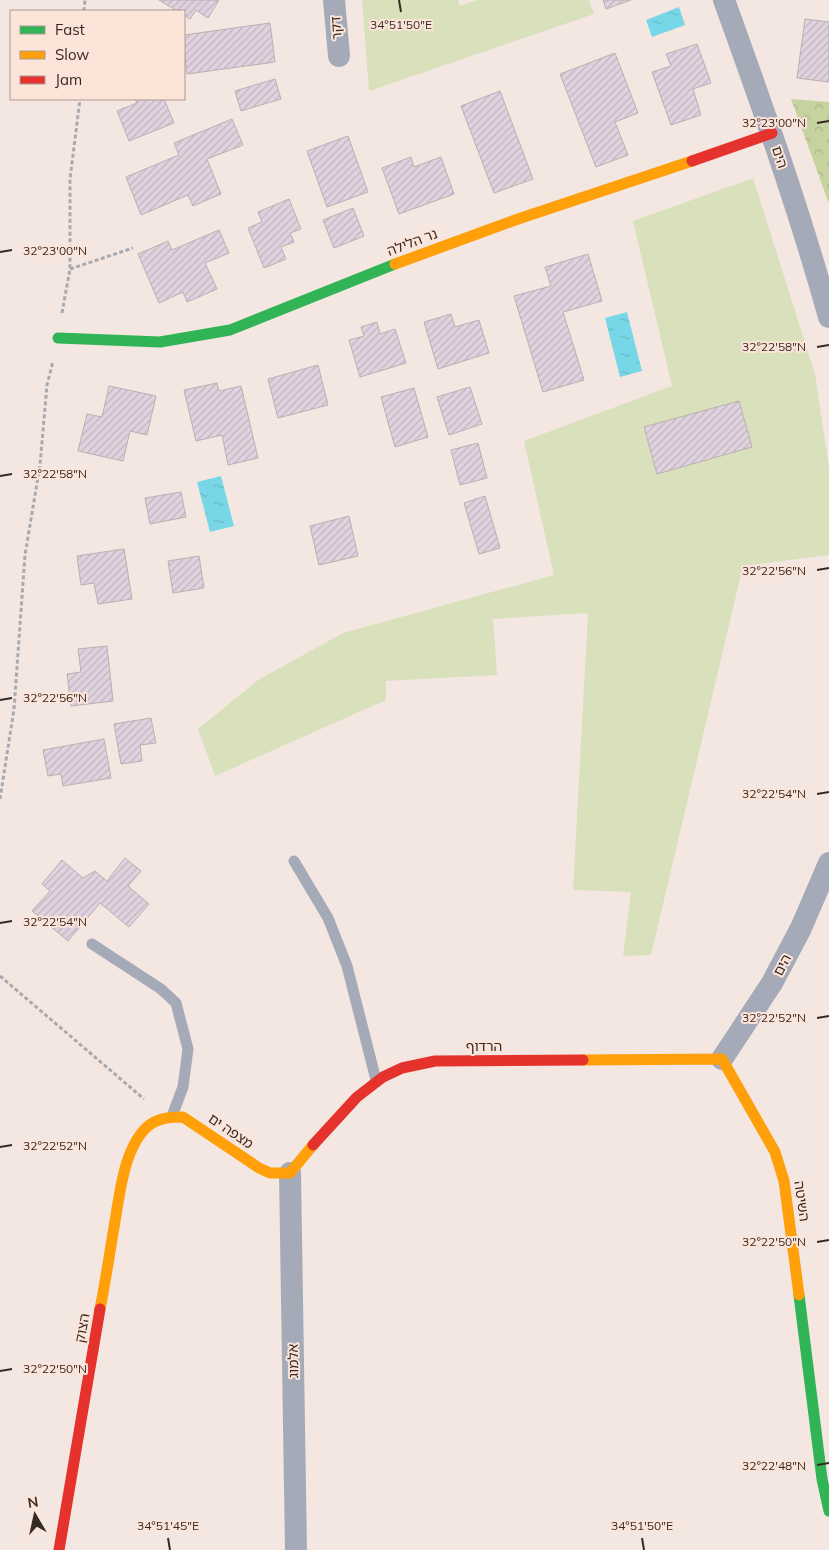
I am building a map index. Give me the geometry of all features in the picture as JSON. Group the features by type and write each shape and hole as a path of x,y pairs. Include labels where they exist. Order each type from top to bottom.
{"street":[{"name":"דקר","path":"334,0 338,56"},
{"name":"הים","path":"724,0 804,229 829,317"},
{"name":"נר הלילה","path":"58,338 160,342 230,330 429,251 518,218 583,198 772,133"},
{"name":"הים","path":"722,1059 772,983 801,928 829,863"},
{"name":"הרדוף","path":"290,1173 362,1092 384,1076 409,1066 435,1061 722,1059"},
{"name":"השיטה","path":"722,1059 764,1131 784,1181 822,1479 829,1511"},
{"name":"מצפה ים","path":"164,1118 183,1117 259,1168 270,1172 290,1173"},
{"name":"הצוק","path":"59,1550 122,1183 133,1148 140,1135 146,1126 164,1118"},
{"name":"אלמוג","path":"290,1173 296,1550"}],"lane":[{"path":"294,861 328,918 347,966 377,1082"},
{"path":"92,944 160,989 176,1002 188,1049 183,1087 164,1118"}],"path":[{"path":"0,799 14,709 25,555 40,466 47,385 58,338 70,269 70,179 80,100"},
{"path":"70,269 133,248"},
{"path":"0,976 164,1118"}],"green space":[{"path":"362,0 458,0 460,6 477,0 589,0 594,14 369,91"},
{"path":"791,99 829,102 829,204"},
{"path":"753,178 815,374 829,468 829,555 743,566 651,955 623,956 631,892 573,890 588,613 493,619 497,675 386,681 386,700 215,776 198,729 258,680 343,633 554,575 524,441 672,386 633,221"}],"water":[{"path":"679,7 685,25 652,37 646,20"},
{"path":"627,312 642,371 620,377 605,318"},
{"path":"221,476 234,526 210,532 197,482"}],"building":[{"path":"159,0 219,0 208,18 196,10 190,19 185,16 185,10 175,10"},
{"path":"603,0 631,0 606,9"},
{"path":"805,19 829,22 829,82 797,78"},
{"path":"270,23 275,62 187,74 185,35"},
{"path":"697,44 711,83 693,89 701,115 671,125 652,72 671,66 666,54"},
{"path":"615,53 638,113 615,122 628,155 596,167 560,74"},
{"path":"275,79 281,99 241,111 235,91"},
{"path":"500,91 533,179 494,193 461,106"},
{"path":"136,100 164,100 174,123 129,141 117,111 137,103"},
{"path":"232,119 243,145 207,159 221,194 193,206 188,195 141,215 126,177 179,155 174,143"},
{"path":"348,136 368,192 327,207 307,151"},
{"path":"411,157 414,167 441,157 454,194 399,214 382,168"},
{"path":"289,199 301,229 290,233 294,242 281,247 286,259 264,268 248,228 262,222 258,212"},
{"path":"353,208 364,236 334,248 323,220"},
{"path":"219,230 229,253 205,263 217,289 187,302 183,292 159,303 138,254 168,241 172,250"},
{"path":"588,254 602,301 563,312 584,380 543,392 514,296 551,286 545,267"},
{"path":"451,314 455,327 479,320 489,353 438,369 424,322"},
{"path":"377,322 380,334 395,329 406,363 360,377 349,340 364,336 361,327"},
{"path":"318,365 328,405 278,418 268,379"},
{"path":"217,383 219,391 241,386 258,458 228,465 222,435 196,441 184,390"},
{"path":"109,386 156,396 147,435 130,431 123,461 78,451 87,414 102,417"},
{"path":"470,387 482,424 449,435 437,397"},
{"path":"414,388 428,437 395,447 381,397"},
{"path":"739,401 752,447 657,474 644,427"},
{"path":"478,443 487,478 460,485 451,450"},
{"path":"181,492 186,517 150,524 145,498"},
{"path":"485,496 500,548 479,554 464,503"},
{"path":"349,516 358,556 319,565 310,526"},
{"path":"124,549 132,599 98,604 94,583 81,585 77,556"},
{"path":"199,556 204,588 173,593 168,561"},
{"path":"107,646 113,701 71,706 67,674 81,672 78,649"},
{"path":"151,718 156,743 140,745 142,761 121,764 114,724"},
{"path":"104,739 111,778 63,786 61,774 48,776 43,750"},
{"path":"125,858 141,871 128,886 149,904 129,927 100,903 68,941 32,911 50,891 42,884 62,860 83,878 95,871 107,881"}],"traffic: fast":[{"path":"58,338 160,342 230,330 395,264"},
{"path":"799,1295 822,1479 829,1511"}],"traffic: slow":[{"path":"395,264 518,219 692,161"},
{"path":"583,1060 722,1059 775,1152 784,1181 799,1295"},
{"path":"100,1309 123,1177 132,1149 147,1127 164,1119 183,1117 259,1168 270,1173 290,1173 313,1145"}],"traffic: jam":[{"path":"692,161 772,133"},
{"path":"313,1145 357,1097 383,1077 402,1068 435,1061 583,1060"},
{"path":"59,1550 100,1309"}]}
